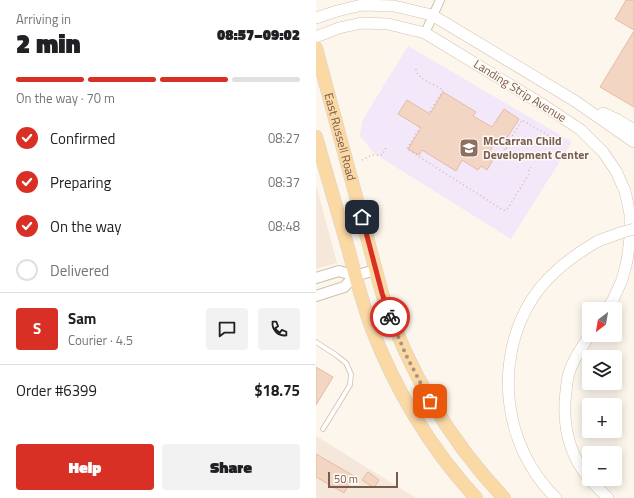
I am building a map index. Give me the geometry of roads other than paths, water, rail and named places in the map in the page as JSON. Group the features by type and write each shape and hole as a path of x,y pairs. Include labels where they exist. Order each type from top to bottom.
{"main road":[{"name":"Landing Strip Avenue","path":"316,18 362,5 394,6 432,15 575,101"},
{"name":"Landing Strip Avenue","path":"316,37 339,28 362,23 388,24 425,33 539,102 581,130 603,152 616,171 625,191 630,214 630,238 627,261 622,280 612,302"},
{"name":"East Russell Road","path":"316,48 375,270 389,316 406,355 430,401 457,442 504,498"},
{"path":"575,101 618,120 634,130"},
{"path":"575,101 634,142"},
{"name":"East Russell Road","path":"316,137 355,276 373,329 399,387 431,442 476,498"},
{"path":"556,498 534,472 517,437 508,393 508,376 513,345 518,328 532,299 553,274 579,252 598,241 634,229"},
{"path":"582,468 570,446 566,427 564,404 568,374 576,356 585,342"},
{"path":"596,486 608,498"}],"street":[{"path":"425,33 440,0"},
{"path":"316,296 344,287 355,276 375,270"},
{"path":"316,278 339,271 355,276"}],"lane":[{"path":"316,342 346,363 351,374 350,385 323,428"}],"place":[{"name":"McCarran Child Development Center","path":"469,148"}]}
